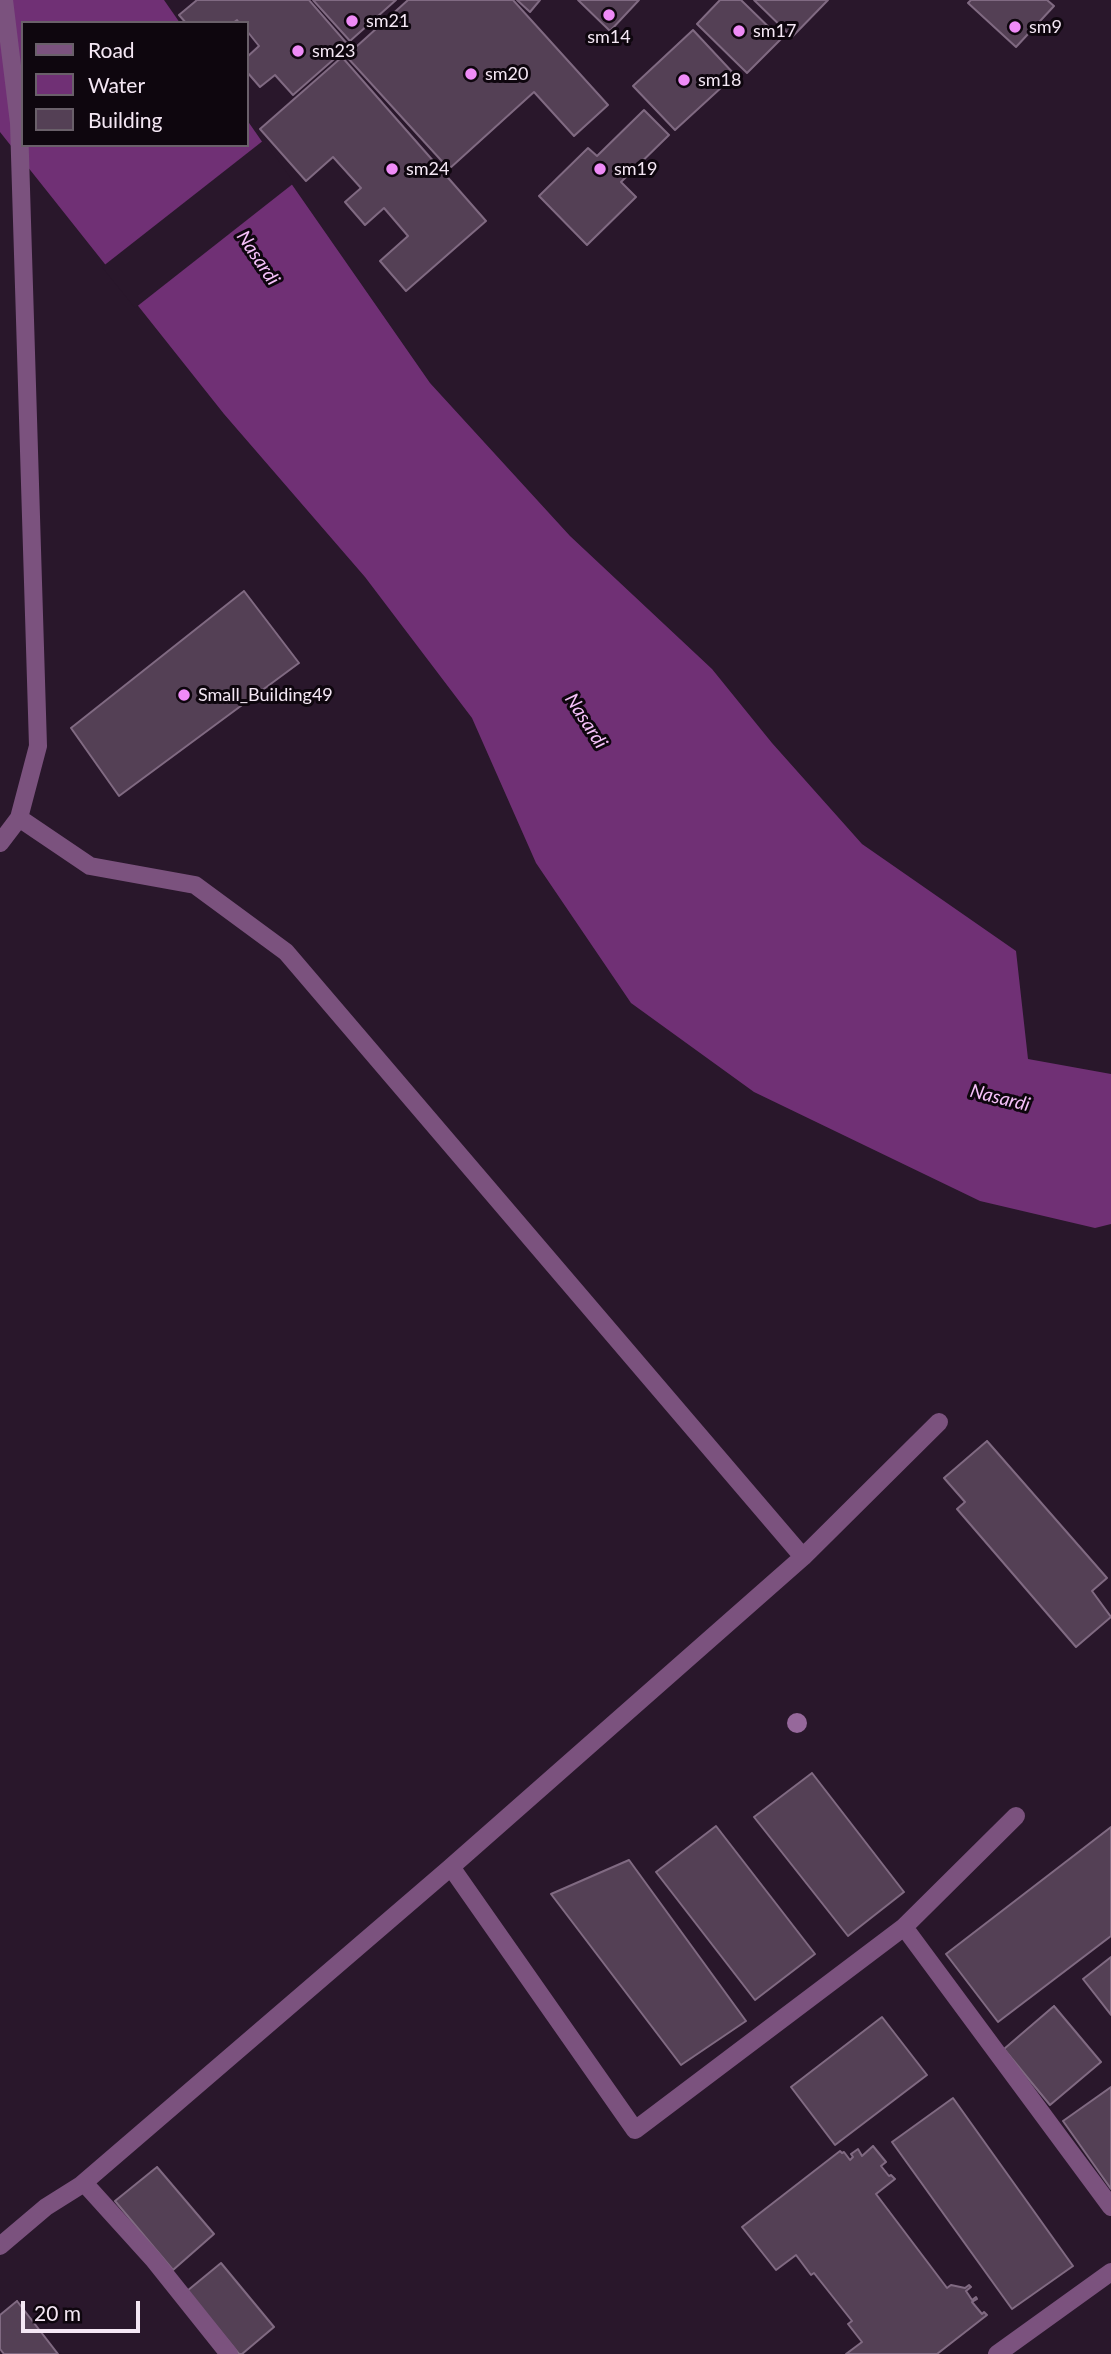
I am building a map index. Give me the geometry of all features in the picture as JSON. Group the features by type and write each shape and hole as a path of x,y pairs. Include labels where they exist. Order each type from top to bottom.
{"street":[{"path":"0,843 19,818 38,746 19,123 4,0"},
{"path":"19,818 90,866 195,885 286,952 803,1557"},
{"path":"0,2246 46,2207 81,2185 451,1867 803,1557 939,1422"},
{"path":"451,1867 635,2130 904,1927 1016,1816"},
{"path":"904,1927 1111,2207"},
{"path":"81,2185 86,2185 153,2259 229,2354"},
{"path":"997,2354 1111,2272"}],"water":[{"name":"Nasardi","path":"0,0 164,0 179,21 21,21 21,147 248,147 248,121 430,383 570,536 712,669 772,743 862,844 1016,951 1028,1059 1111,1074 1111,1224 1095,1228 980,1201 754,1092 631,1003 536,863 472,718 365,577 224,414 0,132"}],"pier":[{"path":"264,140 294,183 135,308 102,267"}],"building":[{"name":"sm23","path":"197,0 309,0 349,46 293,95 275,75 260,87 248,73 248,56 259,46 248,32 248,21 184,21 179,15"},
{"name":"sm21","path":"313,0 396,0 350,41"},
{"name":"sm20","path":"408,0 513,0 608,105 574,136 534,92 449,169 346,56"},
{"path":"517,0 540,0 530,12"},
{"name":"sm14","path":"578,0 639,0 610,31"},
{"name":"sm17","path":"720,0 741,0 781,39 747,73 697,24"},
{"path":"754,0 828,0 792,37"},
{"name":"sm9","path":"971,0 1047,0 1054,6 1016,47 968,3"},
{"name":"sm18","path":"693,30 735,75 675,130 633,86"},
{"name":"sm24","path":"342,57 486,221 406,291 380,261 408,236 384,208 365,225 345,202 361,188 333,157 306,181 260,129"},
{"name":"sm19","path":"644,110 669,135 621,182 636,197 587,245 539,196 588,148 597,156"},
{"name":"Small_Building49","path":"244,591 299,663 119,796 71,728"},
{"path":"987,1441 1107,1578 1092,1591 1111,1617 1076,1647 957,1509 965,1502 944,1478"},
{"path":"812,1773 904,1892 848,1936 754,1817"},
{"path":"716,1826 815,1954 755,2000 656,1872"},
{"path":"1111,1827 1111,1936 998,2022 946,1954"},
{"path":"629,1860 746,2021 681,2065 551,1894"},
{"path":"1111,1957 1111,2015 1083,1979"},
{"path":"1054,2006 1101,2062 1050,2105 1004,2049"},
{"path":"882,2017 927,2075 835,2145 791,2087"},
{"path":"1111,2087 1111,2189 1063,2121"},
{"path":"953,2098 1073,2266 1012,2309 892,2142"},
{"path":"873,2146 886,2162 881,2166 895,2179 876,2194 947,2288 951,2285 965,2288 969,2285 971,2287 966,2291 972,2300 976,2297 977,2299 972,2302 982,2314 984,2312 987,2315 937,2354 846,2354 862,2342 848,2324 852,2321 814,2273 811,2275 796,2255 776,2270 742,2227 840,2151 850,2160 853,2157 851,2154 858,2149 862,2156"},
{"path":"157,2167 214,2234 173,2270 115,2201"},
{"path":"221,2263 274,2327 242,2354 239,2354 187,2291"},
{"path":"17,2301 58,2354 4,2354 0,2349 0,2315"}],"place":[{"name":"sm14","path":"609,15"},
{"name":"sm21","path":"352,21"},
{"name":"sm9","path":"1015,27"},
{"name":"sm17","path":"739,31"},
{"name":"sm23","path":"298,51"},
{"name":"sm20","path":"471,74"},
{"name":"sm18","path":"684,80"},
{"name":"sm24","path":"392,169"},
{"name":"sm19","path":"600,169"},
{"name":"Small_Building49","path":"184,695"}]}
